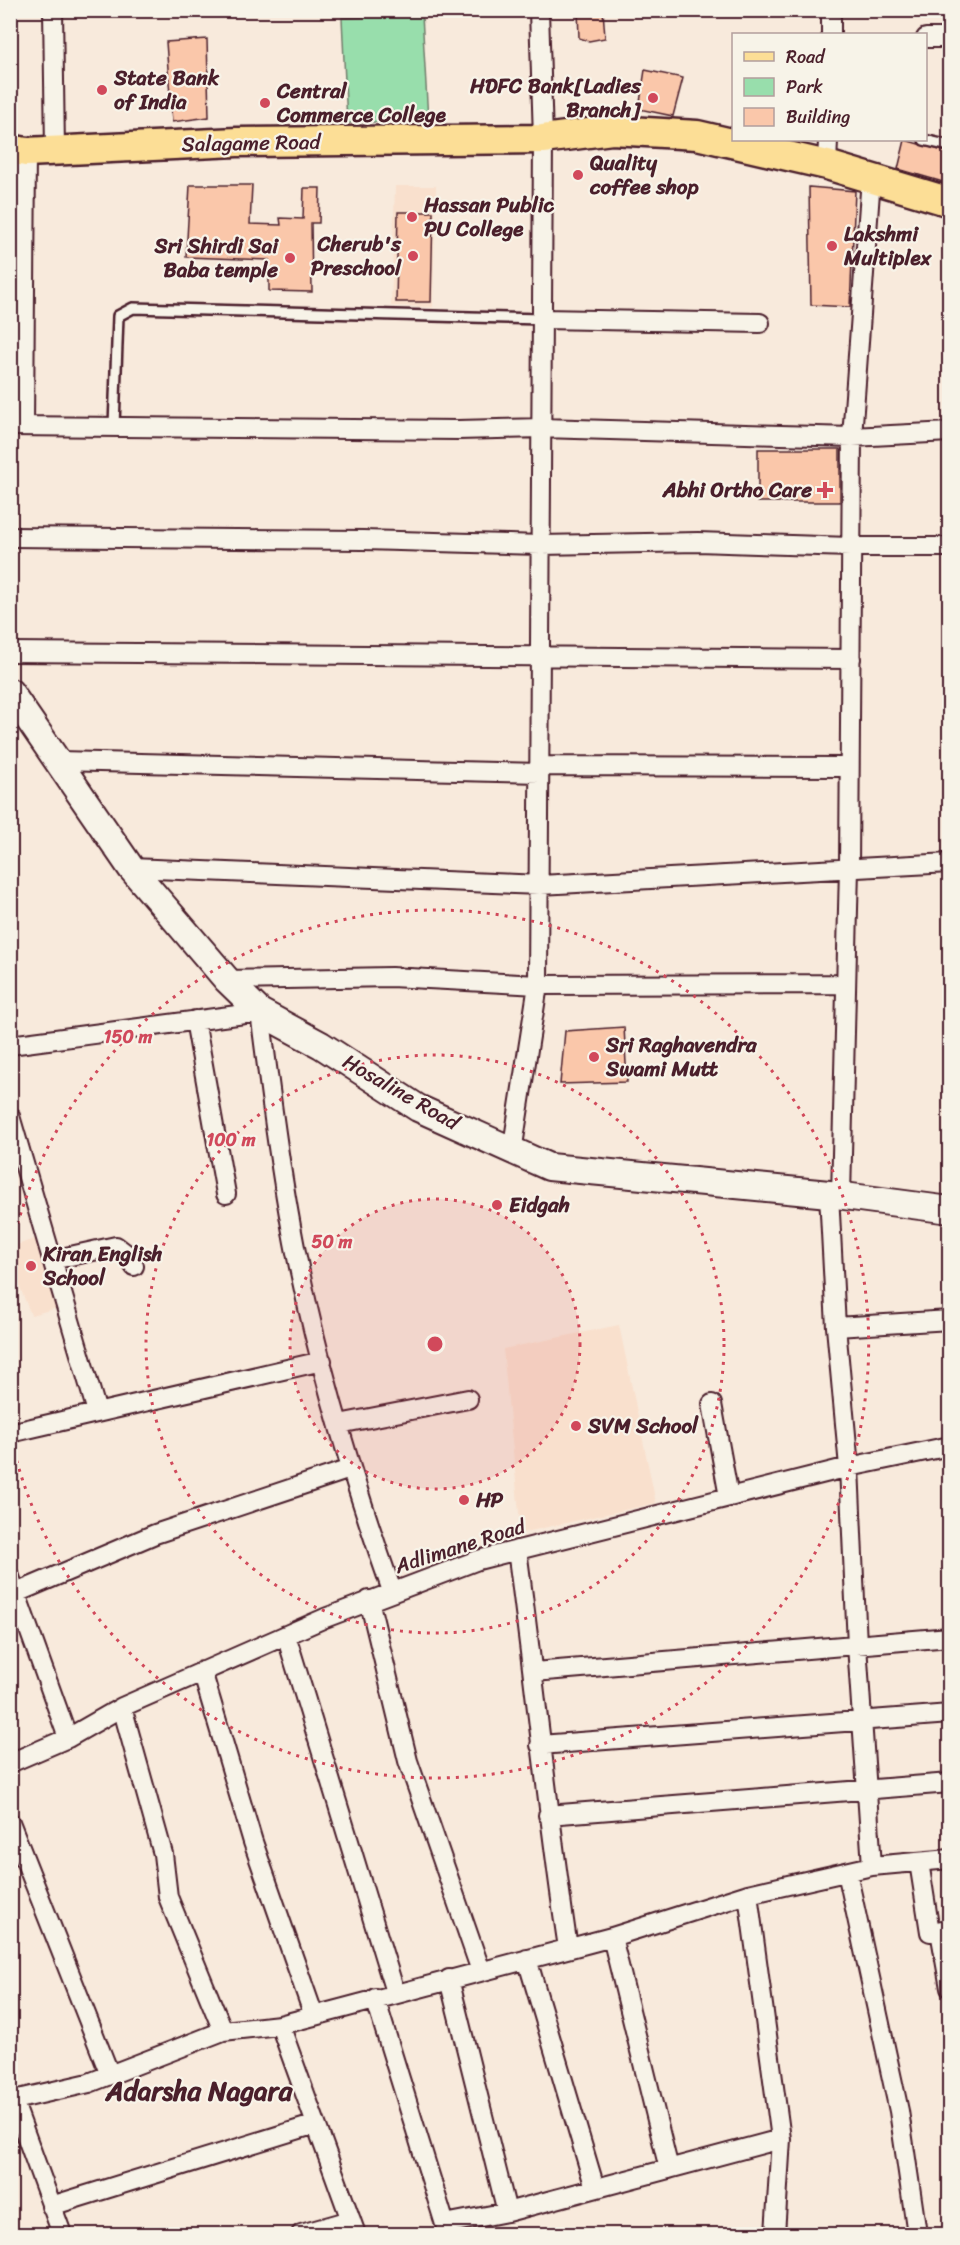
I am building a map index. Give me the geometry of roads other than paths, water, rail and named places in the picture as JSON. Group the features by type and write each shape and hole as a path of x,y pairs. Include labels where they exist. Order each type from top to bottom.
{"main road":[{"name":"Salagame Road","path":"18,151 237,142 543,139 612,130 732,140"},
{"name":"Salagame Road","path":"743,141 828,152 871,178 950,202"}],"street":[{"path":"53,10 55,150"},
{"path":"512,1152 538,985 543,139 539,10"},
{"path":"831,10 831,33"},
{"path":"927,38 950,38"},
{"path":"18,151 17,426 458,430 542,428 852,437 950,432"},
{"path":"871,178 852,437 849,868 835,1195 836,1327 849,1467 857,1645 872,1866"},
{"path":"542,319 760,323"},
{"path":"10,537 363,540 541,545 698,542 850,547 950,547"},
{"path":"10,652 851,659"},
{"name":"Hosaline Road","path":"10,692 131,868 227,980 260,1012 321,1045 418,1108 549,1167 835,1195 950,1210"},
{"path":"59,761 540,769 848,767"},
{"path":"131,868 540,885 950,863"},
{"path":"227,980 391,977 538,985 845,984"},
{"path":"10,1045 260,1012 272,1109 300,1273 350,1469 392,1591"},
{"path":"195,1020 226,1194"},
{"path":"10,1116 97,1412"},
{"path":"52,1260 116,1246 129,1256 134,1266"},
{"path":"836,1327 950,1320"},
{"path":"10,1432 322,1361"},
{"path":"339,1424 468,1399"},
{"path":"712,1404 729,1497"},
{"name":"Adlimane Road","path":"10,1763 68,1738 122,1707 202,1671 369,1600 478,1560 849,1467 950,1446"},
{"path":"68,1738 13,1585 155,1534 350,1469"},
{"path":"517,1550 534,1672 548,1815 568,1948"},
{"path":"369,1600 408,1761 481,1971"},
{"path":"286,1635 395,1992"},
{"path":"534,1672 950,1637"},
{"path":"202,1671 253,1842 314,2016"},
{"path":"122,1707 163,1854 168,1897 223,2031"},
{"path":"540,1744 950,1714"},
{"path":"548,1815 950,1783"},
{"path":"10,1822 110,2075"},
{"path":"62,2235 12,2101 89,2083 223,2031 280,2025 395,1992 612,1937 748,1894 872,1866 950,1860"},
{"path":"919,1862 930,1932 945,1930 950,1988"},
{"path":"847,1872 899,2111 917,2235"},
{"path":"748,1894 781,2139 775,2235"},
{"path":"612,1937 669,2169"},
{"path":"527,1959 595,2188"},
{"path":"449,1979 507,2212"},
{"path":"375,1998 447,2229 781,2139"},
{"path":"280,2025 353,2227 301,2235"},
{"path":"51,2206 316,2124"}],"lane":[{"path":"927,141 950,146"},
{"path":"114,426 118,316 133,308 542,319"}],"place":[{"name":"State Bank of India","path":"102,90"},
{"name":"HDFC Bank[Ladies Branch]","path":"653,98"},
{"name":"Central Commerce College","path":"265,103"},
{"name":"Quality coffee shop","path":"578,175"},
{"name":"Hassan Public PU College","path":"412,217"},
{"name":"Lakshmi Multiplex","path":"832,246"},
{"name":"Cherub's Preschool","path":"413,256"},
{"name":"Sri Shirdi Sai Baba temple","path":"290,258"},
{"name":"Abhi Ortho Care","path":"825,490"},
{"name":"Sri Raghavendra Swami Mutt","path":"594,1057"},
{"name":"Eidgah","path":"497,1205"},
{"name":"Kiran English School","path":"31,1266"},
{"name":"SVM School","path":"576,1426"},
{"name":"HP","path":"464,1500"}],"district":[{"name":"Adarsha Nagara","path":"199,2091"}]}
